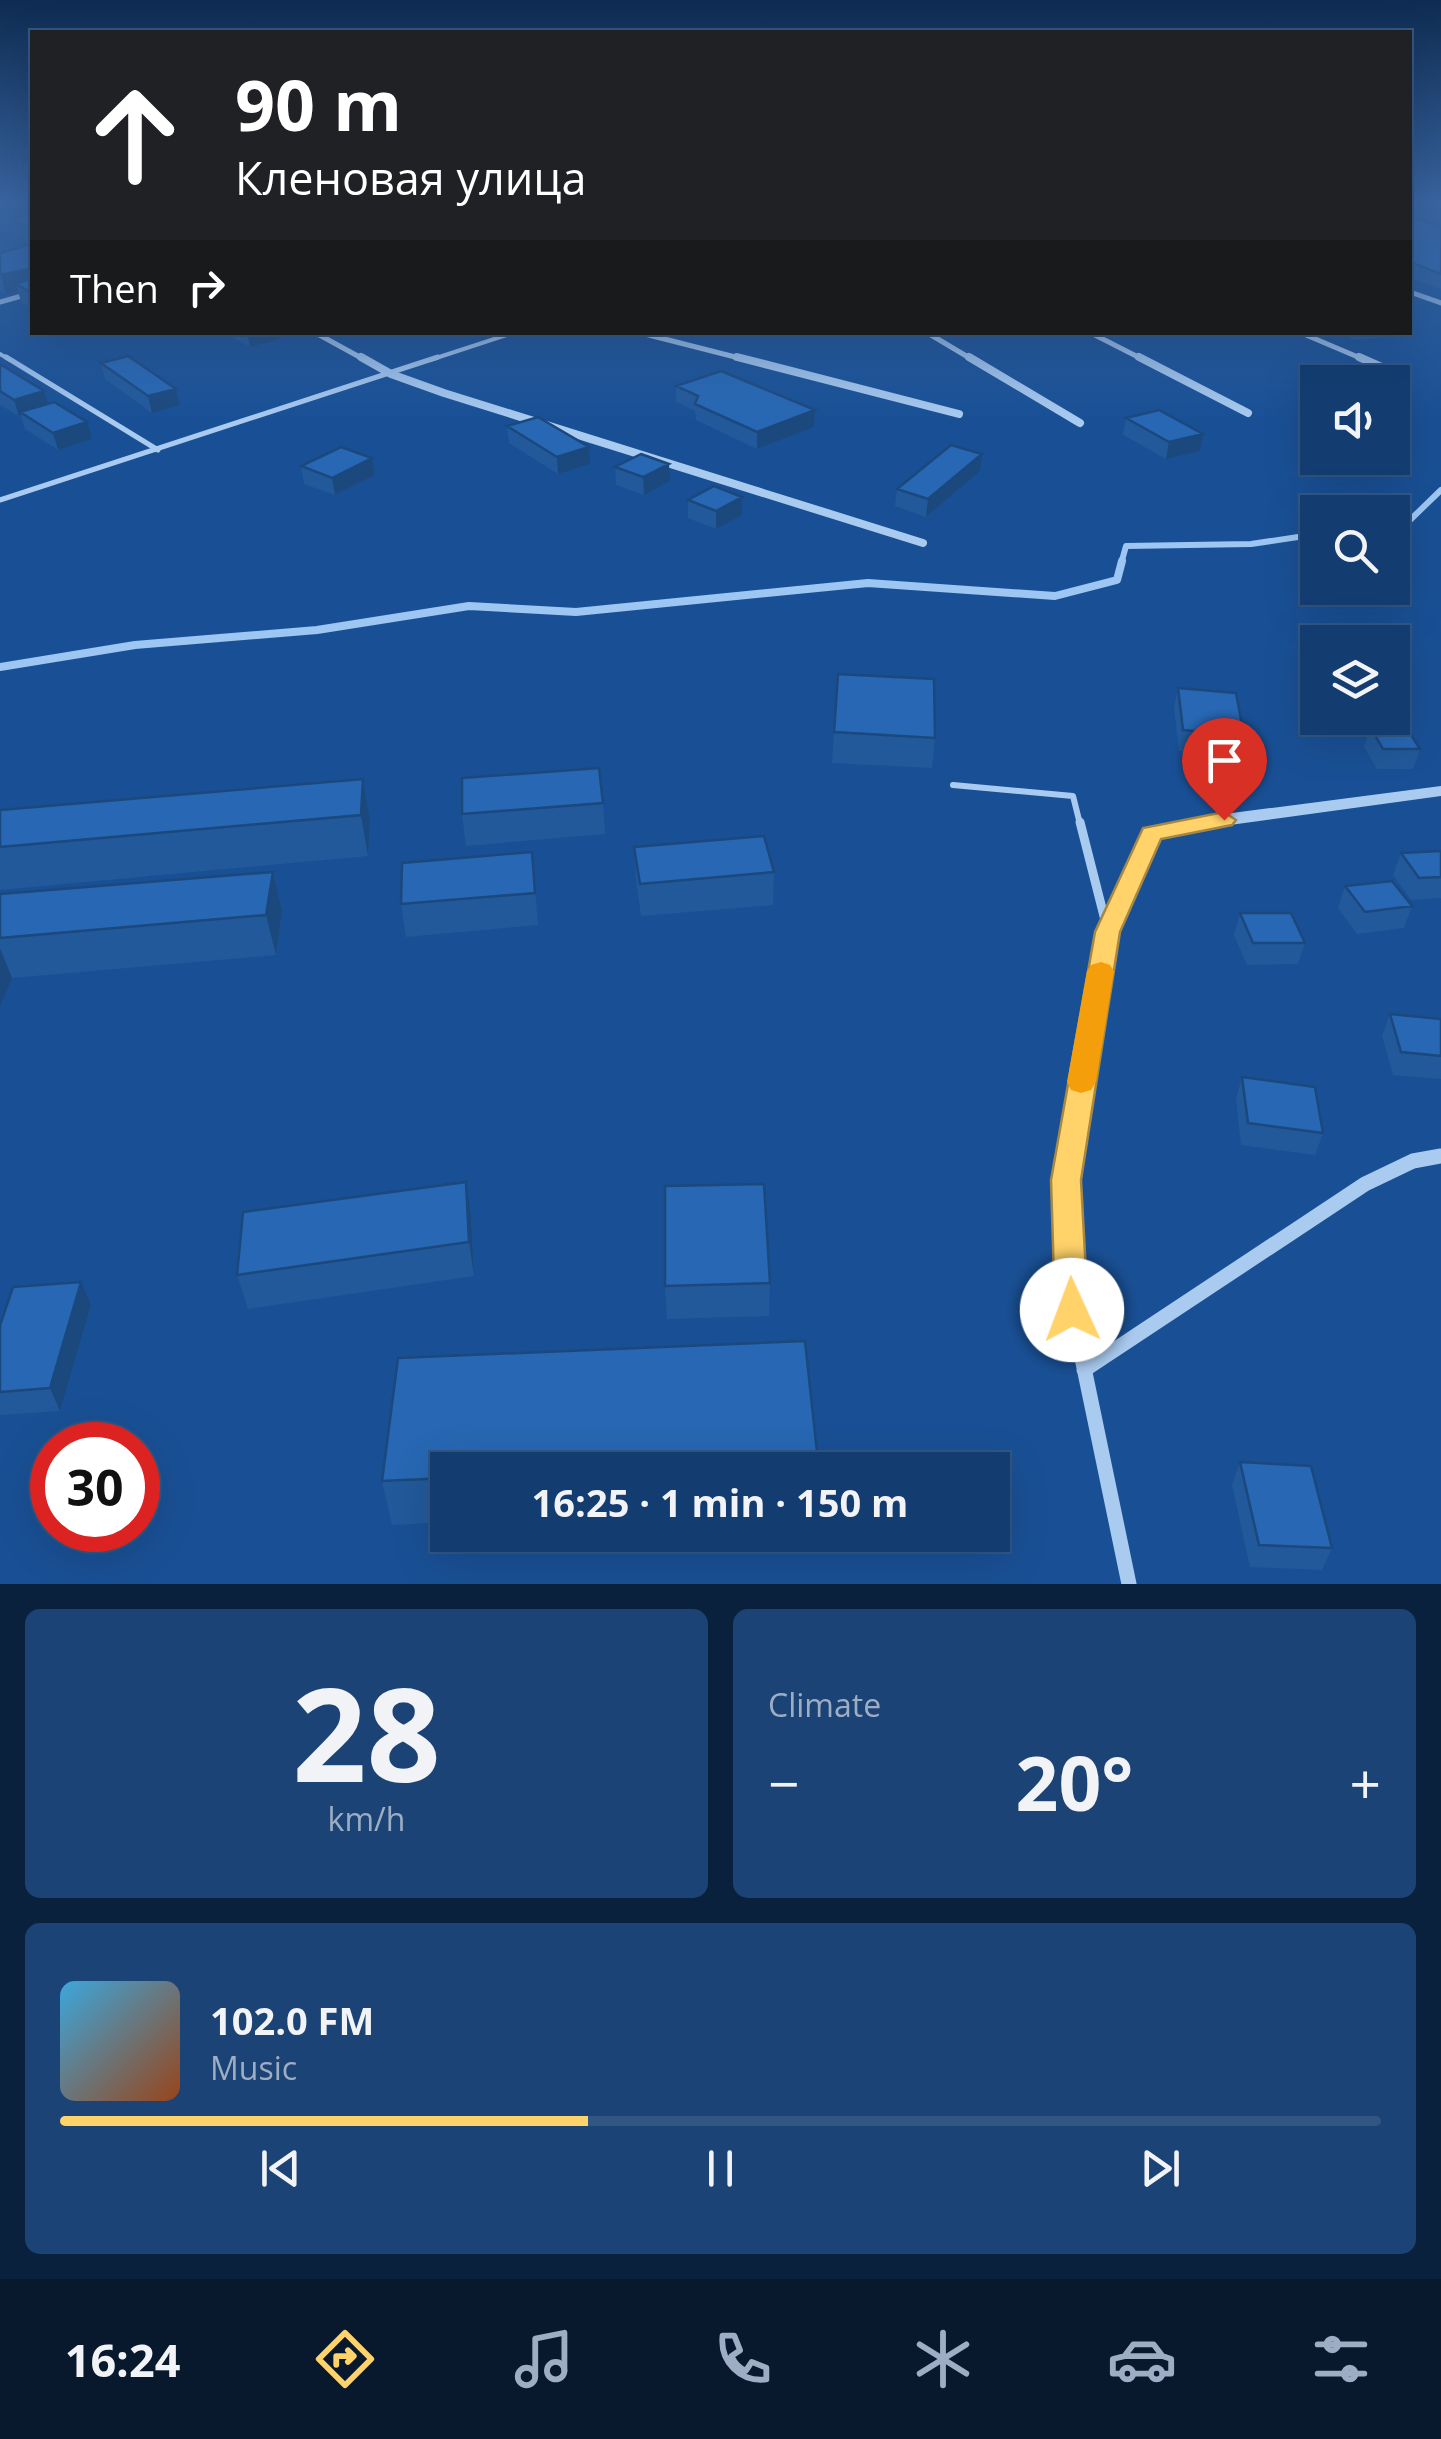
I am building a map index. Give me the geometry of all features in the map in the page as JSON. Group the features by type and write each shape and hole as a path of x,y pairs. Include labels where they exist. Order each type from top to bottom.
{"street":[{"path":"1412,293 1441,304"},
{"path":"0,302 30,294"},
{"path":"320,335 391,374 923,542"},
{"path":"649,335 959,414"},
{"path":"931,335 1080,424"},
{"path":"1095,335 1248,413"},
{"path":"1306,335 1377,365"},
{"path":"1129,1584 1072,1310 1066,1180 1108,932 1152,833 1186,824 1441,791"},
{"path":"1084,1370 1364,1184 1413,1161 1441,1156"}],"lane":[{"path":"0,500 507,335"},
{"path":"0,354 158,450"},
{"path":"953,785 1073,796 1108,932"}],"building":[{"path":"30,279 30,292 16,284"},
{"path":"128,356 176,389 148,396 101,363"},
{"path":"0,364 44,391 14,400 0,391"},
{"path":"721,371 815,410 757,432 695,404 698,396 676,386"},
{"path":"54,402 87,422 53,433 20,412"},
{"path":"1159,410 1203,434 1169,442 1126,418"},
{"path":"538,417 589,447 557,457 507,426"},
{"path":"951,445 982,454 928,499 897,489"},
{"path":"341,447 372,458 332,478 301,466"},
{"path":"641,454 669,464 643,477 615,467"},
{"path":"714,486 742,497 716,511 688,500"},
{"path":"838,674 934,679 935,738 834,732"},
{"path":"1178,688 1236,693 1244,736 1183,730"},
{"path":"1410,733 1420,749 1383,749 1375,735"},
{"path":"599,768 603,803 462,814 462,778"},
{"path":"363,779 361,815 0,847 0,810"},
{"path":"764,836 774,872 640,884 634,847"},
{"path":"1441,851 1441,877 1419,878 1401,853"},
{"path":"532,852 535,893 401,904 402,863"},
{"path":"273,872 266,915 0,938 0,894"},
{"path":"1392,881 1412,906 1365,912 1345,886"},
{"path":"1240,913 1291,913 1305,943 1253,943"},
{"path":"1390,1014 1441,1019 1441,1056 1401,1052"},
{"path":"1242,1077 1315,1087 1323,1133 1248,1123"},
{"path":"466,1182 469,1242 237,1275 243,1212"},
{"path":"764,1184 770,1283 665,1286 665,1186"},
{"path":"81,1282 50,1388 0,1392 0,1325 13,1287"},
{"path":"805,1341 817,1452 430,1452 430,1479 382,1481 398,1358"},
{"path":"1240,1462 1311,1466 1332,1548 1259,1545"}],"waterway":[{"path":"1410,520 1441,490"},
{"path":"1121,564 1126,546 1251,544 1300,537"},
{"path":"0,667 135,645 317,630 469,606 576,612 868,583 1055,596 1117,580 1122,561"}],"slow traffic":[{"path":"1081,1082 1101,971"}],"route":[{"path":"1072,1310 1066,1180 1108,932 1152,833 1224,820"}]}
